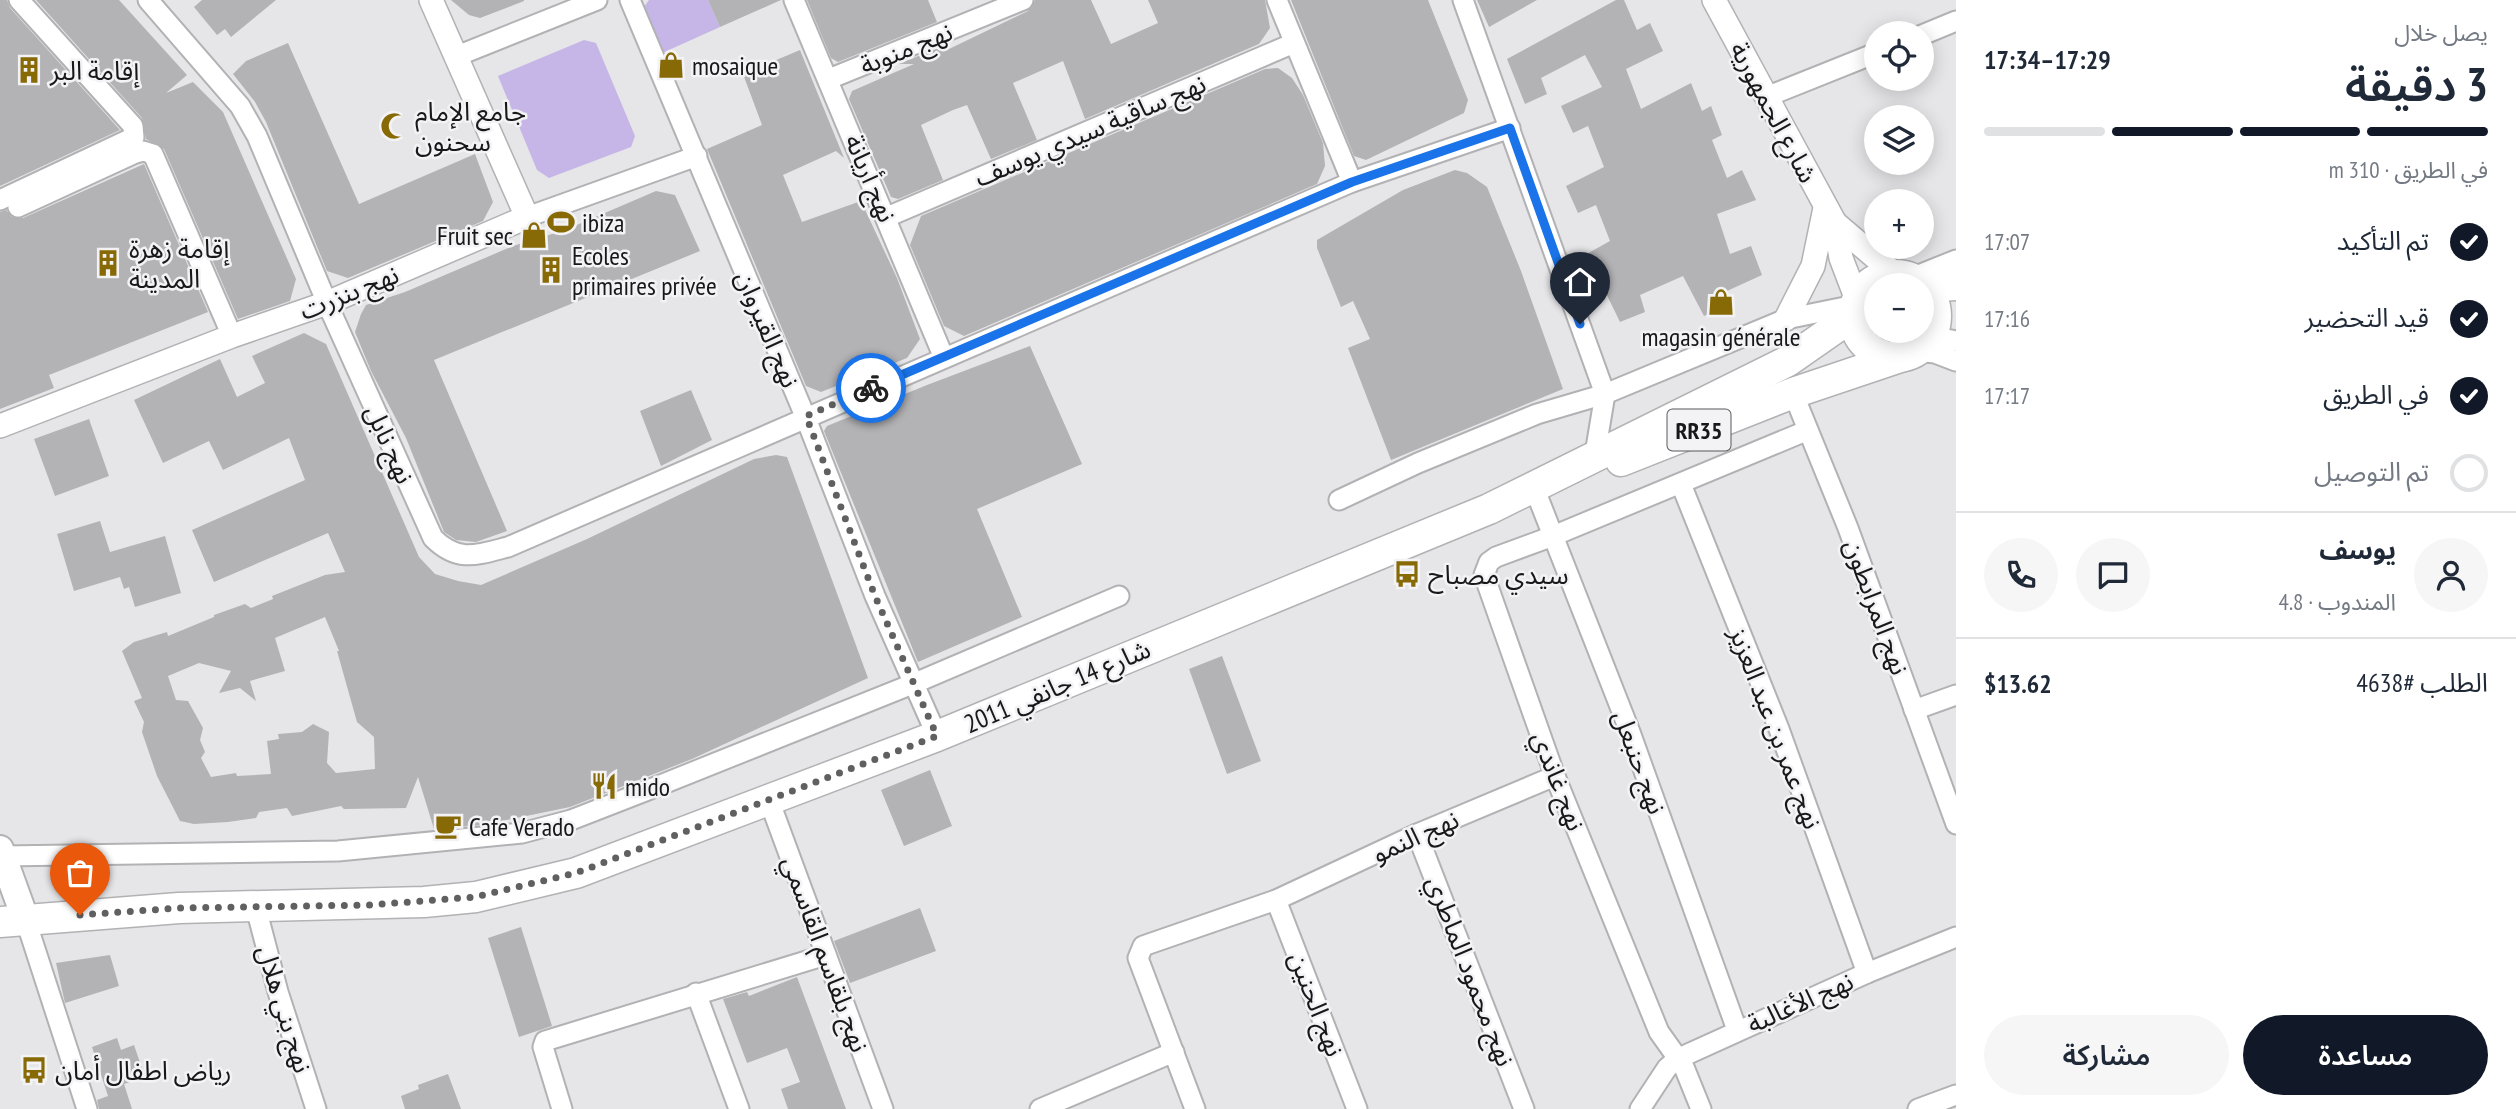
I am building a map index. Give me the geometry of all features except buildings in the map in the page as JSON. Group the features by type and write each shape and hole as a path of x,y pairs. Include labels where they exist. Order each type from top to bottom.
{"main road":[{"name":"RR35","path":"1934,283 1956,285"},
{"name":"RR35","path":"1855,306 1864,293"},
{"path":"1855,306 1856,328 1864,339"},
{"name":"شارع 14 جانفي 2011","path":"12,920 179,908 256,908 475,897 576,873 937,736 1489,509 1595,454 1788,361 1855,306"},
{"path":"1867,343 1871,349 1883,355 1920,343"},
{"name":"شارع 14 جانفي 2011","path":"1489,509 1537,495 1923,343"},
{"path":"1,853 12,920"}],"street":[{"path":"9,204 134,137 133,126 19,0"},
{"name":"نهج نابل","path":"148,0 240,106 272,167 327,303 433,538 451,553 477,555 508,547 1352,182 1510,128"},
{"path":"431,0 527,217"},
{"path":"457,56 597,0"},
{"name":"نهج القيروان","path":"630,0 697,156 725,230 806,416 875,596 937,736"},
{"name":"نهج أريانة","path":"794,0 944,358"},
{"name":"نهج منوبة","path":"829,79 1023,0"},
{"path":"1277,0 1352,182"},
{"path":"1463,0 1605,394 1595,454"},
{"name":"شارع الجمهورية","path":"1716,1 1830,215"},
{"path":"1934,30 1956,21"},
{"name":"نهج ساقية سيدي يوسف","path":"887,217 1294,43"},
{"path":"1766,97 1864,58"},
{"path":"9,204 133,154 144,151 153,154 232,336"},
{"name":"نهج بنزرت","path":"0,426 232,336 327,303 527,217 697,156"},
{"path":"1830,215 1901,273"},
{"path":"1339,500 1525,419 1605,394 1786,319 1855,306 1830,215"},
{"path":"1786,319 1813,266 1830,215"},
{"path":"1926,273 1956,260"},
{"path":"1934,343 1935,353 1956,361"},
{"name":"نهج المرابطون","path":"1793,393 1806,431 1848,528 1956,824"},
{"path":"1553,536 1806,431"},
{"name":"نهج عمر بن عبد العزيز","path":"1681,484 1779,729 1867,973"},
{"name":"نهج حنبعل","path":"1537,495 1630,732 1737,1030"},
{"name":"نهج غاندي","path":"1553,536 1496,557 1489,562 1484,575 1555,776 1658,1032 1677,1059 1701,1109"},
{"path":"1,853 338,851 522,833 572,820 915,683 1119,596"},
{"path":"1914,709 1956,695"},
{"name":"نهج النمو","path":"1195,1109 1138,958 1143,946 1276,900 1417,834 1555,776"},
{"name":"نهج بلقاسم القاسمي","path":"769,800 883,1109"},
{"name":"نهج محمود الماطري","path":"1417,834 1524,1109"},
{"name":"نهج الحنين","path":"1276,900 1357,1109"},
{"name":"نهج بني هلال","path":"256,908 278,992 316,1109"},
{"path":"12,920 87,1109"},
{"name":"نهج الأغالبة","path":"1640,1109 1677,1059 1867,973 1956,937"},
{"path":"562,1109 543,1043 696,993 826,955"},
{"path":"696,993 738,1109"},
{"path":"1043,1109 1174,1052"},
{"path":"1918,1109 1956,1095"}],"shaded area":[{"path":"649,0 708,0 720,27 660,54 641,11"},
{"path":"584,40 596,43 635,136 631,147 549,178 537,170 498,76"}],"way so far":[{"path":"80,915 179,908 370,905 475,897 576,873 841,770 937,736 875,596 806,416 871,388"}],"place":[{"name":"mosaique","path":"671,65"},
{"name":"إقامة البر","path":"29,70"},
{"name":"جامع الإمام سحنون","path":"394,126"},
{"name":"ibiza","path":"561,222"},
{"name":"Fruit sec","path":"534,235"},
{"name":"إقامة زهرة المدينة","path":"108,263"},
{"name":"Ecoles primaires privée","path":"551,270"},
{"name":"magasin générale","path":"1721,302"},
{"name":"سيدي مصباح","path":"1407,574"},
{"name":"mido","path":"604,786"},
{"name":"Cafe Verado","path":"448,826"},
{"name":"رياض اطفال أمان","path":"34,1070"}],"route":[{"path":"871,388 1352,182 1510,128 1547,238 1580,324"}]}
